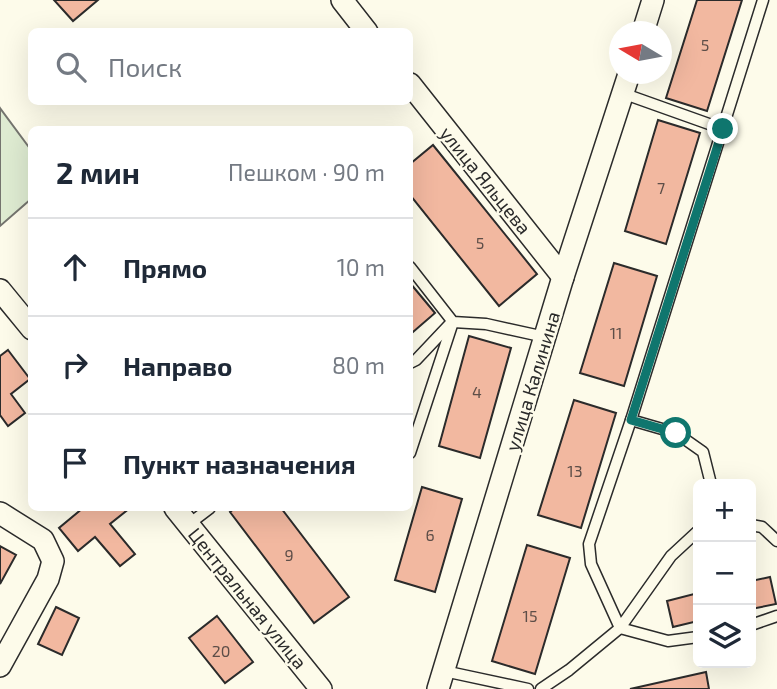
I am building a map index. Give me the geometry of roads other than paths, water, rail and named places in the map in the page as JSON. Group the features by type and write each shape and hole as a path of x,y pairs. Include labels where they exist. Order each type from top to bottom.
{"street":[{"path":"342,0 364,28"},
{"path":"646,21 653,0"},
{"name":"улица Калинина","path":"441,680 563,277 626,84"},
{"name":"улица Яльцева","path":"413,88 563,277"},
{"path":"0,290 28,324"},
{"name":"Центральная улица","path":"178,511 321,689"},
{"path":"0,513 44,540 53,561 48,579 0,666"}],"lane":[{"path":"693,638 668,641 620,628 590,564 589,544 764,0"},
{"path":"628,84 723,129"},
{"path":"413,271 453,322 486,324 545,337"},
{"path":"413,362 453,322"},
{"path":"413,444 453,322"},
{"path":"631,420 676,433 703,452 710,479"},
{"path":"189,524 206,511"},
{"path":"756,526 762,527 777,541"},
{"path":"541,689 620,628 671,556 693,536"},
{"path":"756,623 777,616"},
{"path":"441,680 528,689"}]}
